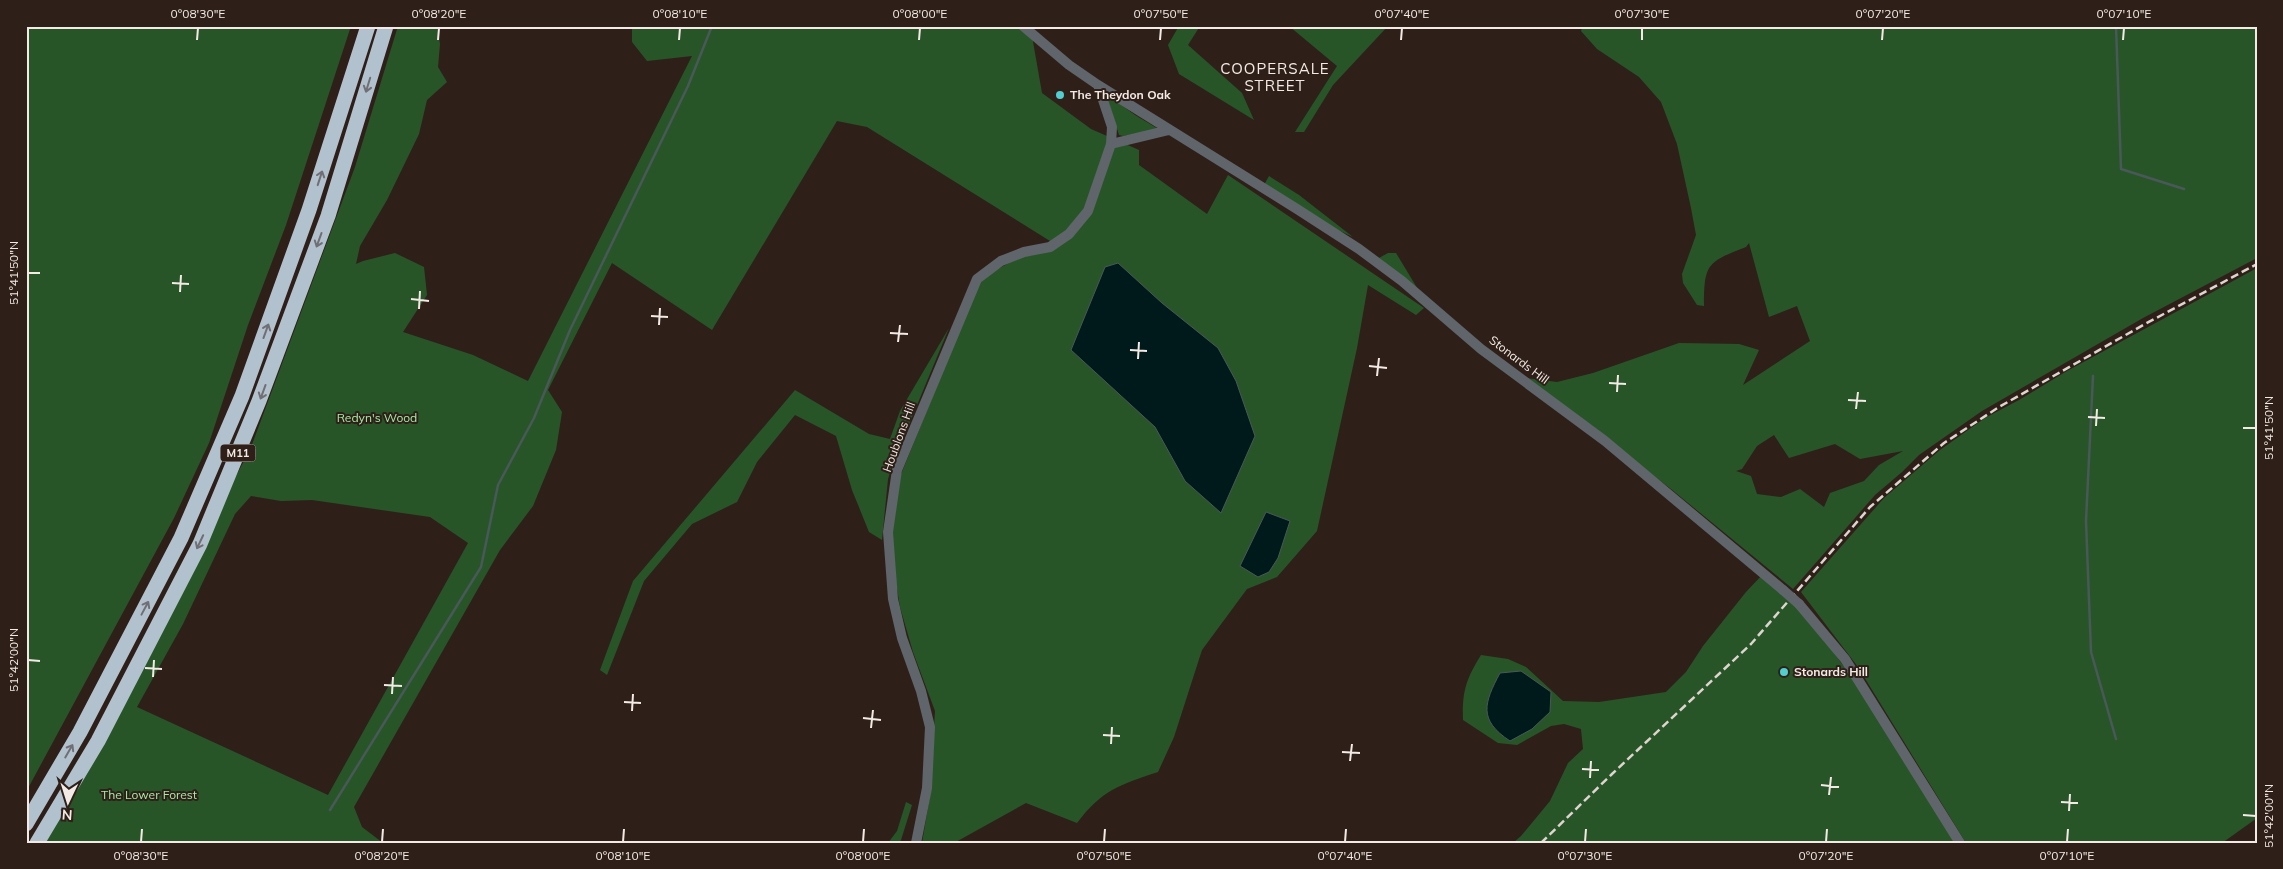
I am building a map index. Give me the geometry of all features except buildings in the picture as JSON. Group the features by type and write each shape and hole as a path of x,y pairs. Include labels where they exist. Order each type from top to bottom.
{"highway":[{"name":"M11","path":"26,824 80,732 182,538 242,396 310,210 368,26"},
{"name":"M11","path":"38,843 98,741 200,544 260,401 328,216 386,26"}],"street":[{"name":"Stonards Hill","path":"1023,26 1069,65 1098,85 1169,130 1218,158 1297,209 1402,281 1481,349 1605,441 1783,590 1799,604 1846,659 1960,843"},
{"name":"Houblons Hill","path":"916,843 927,788 930,727 921,691 902,638 893,599 888,532 898,470 977,279 1001,261 1024,252 1050,247 1069,234 1088,211 1111,144 1112,127 1098,85"},
{"path":"1111,144 1169,130"}],"green space":[{"path":"26,26 351,26 286,225 248,325 209,443 174,518 26,792"},
{"path":"398,26 437,26 440,44 438,67 447,82 427,100 419,134 387,200 360,246 356,264 395,253 424,267 427,295 403,332 473,355 528,381 692,56 647,61 632,42 632,26 1019,26 1032,36 1042,93 1091,129 1139,150 1139,165 1207,214 1228,175 1424,308 1416,315 1368,285 1357,348 1317,531 1277,577 1247,589 1202,650 1174,737 1158,772 1112,790 1095,803 1077,823 1026,803 954,843 922,843 930,796 935,711 913,652 900,607 889,539 895,489 979,283 1005,265 1055,247 1050,241 867,127 837,121 712,330 612,263 548,390 562,412 556,450 533,506 500,550 354,807 362,827 383,843 38,843 250,450 355,167","holes":["251,496 281,501 312,500 430,517 468,543 328,795 137,707 183,624 235,514"]},
{"path":"1179,26 1200,26 1188,45 1242,93 1254,120 1179,74 1168,45"},
{"path":"1289,26 1388,26 1333,85 1304,132 1295,132 1337,66"},
{"path":"1583,26 2257,26 2257,258 2143,318 1982,411 1919,455 1875,495 1793,589 1671,489 1526,378 1557,382 1593,373 1679,343 1739,344 1759,350 1743,385 1810,341 1797,306 1769,317 1749,243 1746,247 1723,257 1710,266 1705,281 1704,306 1697,305 1683,283 1682,274 1696,235 1677,144 1661,102 1639,77 1597,49 1581,31","holes":["1774,435 1789,458 1835,444 1860,459 1903,451 1879,465 1864,481 1830,493 1824,507 1800,489 1781,497 1757,494 1751,476 1736,471 1742,469 1757,446"]},
{"path":"1106,94 1135,115 1160,130 1119,135"},
{"path":"1269,176 1299,195 1353,237 1323,223 1264,185"},
{"path":"1388,253 1396,253 1419,291 1379,258"},
{"path":"2257,268 2257,818 2222,843 1966,843 1858,667 1801,592 1884,498 1940,450 1985,418 2067,371"},
{"path":"949,328 893,463 888,479 882,540 869,532 852,490 836,436 795,415 757,462 737,502 692,524 644,581 607,675 600,670 633,581 795,390 869,434 890,439 900,411"},
{"path":"1764,573 1793,603 1845,668 1890,736 1955,843 1513,843 1550,801 1568,763 1583,749 1581,729 1564,724 1551,726 1517,745 1498,743 1463,720 1464,693 1472,671 1481,655 1508,659 1526,667 1563,701 1599,702 1666,692 1686,672 1703,646 1746,592"},
{"path":"906,802 912,805 901,840 899,843 888,843 897,831"}],"water":[{"path":"1118,263 1162,303 1218,348 1236,381 1255,436 1221,513 1185,481 1155,427 1071,350 1105,267"},
{"path":"1266,512 1290,521 1278,558 1269,572 1258,577 1240,566"},
{"path":"1521,671 1551,692 1550,712 1532,729 1510,741 1493,726 1487,710 1488,702 1490,693 1500,673"}],"waterway":[{"path":"330,810 481,567 498,485 534,418 570,330 688,86 712,26"},
{"path":"2116,26 2121,169 2184,189"},
{"path":"2093,376 2086,521 2091,652 2116,739"}],"railway":[{"path":"1541,843 1751,644 1870,507 1944,443 1999,407 2145,324 2257,264"}],"place":[{"name":"The Theydon Oak","path":"1060,95"},
{"name":"Stonards Hill","path":"1784,672"}],"district":[{"name":"COOPERSALE STREET","path":"1275,78"}],"park label":[{"name":"Redyn's Wood","path":"377,418"},
{"name":"The Lower Forest","path":"149,795"}]}
